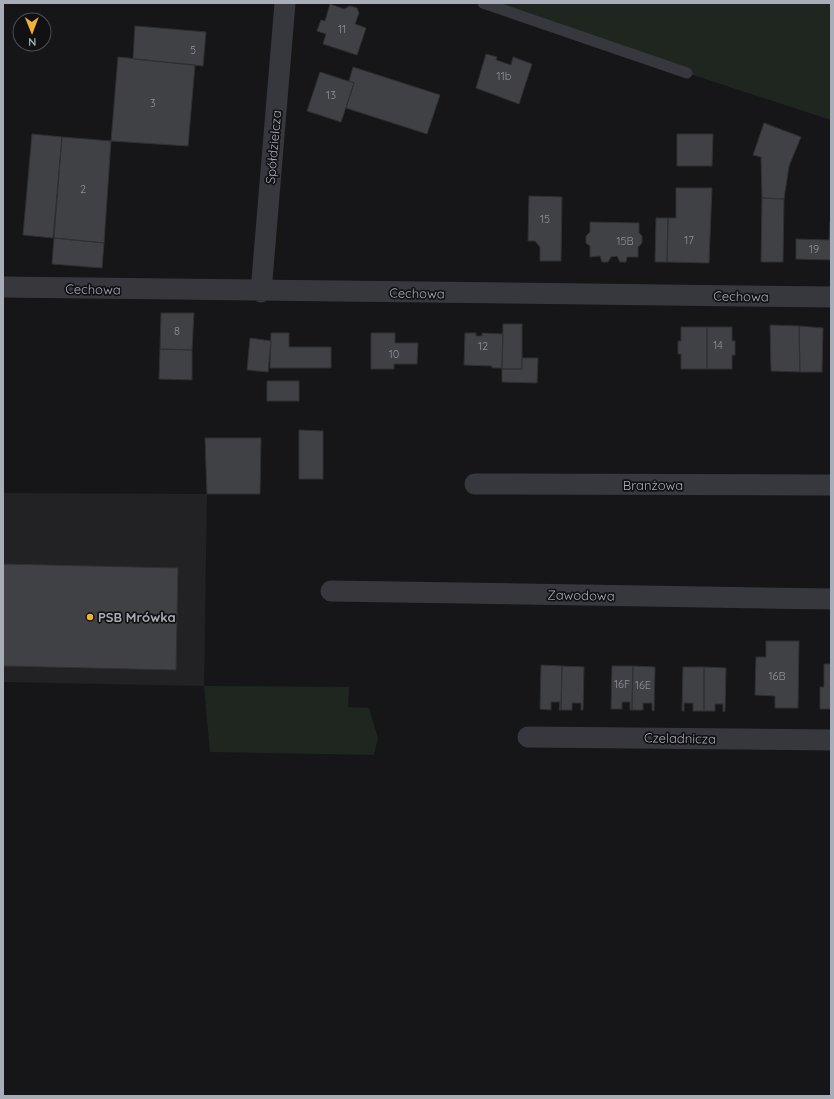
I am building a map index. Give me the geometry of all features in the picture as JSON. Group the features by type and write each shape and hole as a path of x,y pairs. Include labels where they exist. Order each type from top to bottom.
{"street":[{"name":"Spółdzielcza","path":"261,292 285,3"},
{"name":"Cechowa","path":"3,287 261,292 831,297"},
{"name":"Branżowa","path":"475,484 831,485"},
{"name":"Zawodowa","path":"331,592 831,599"},
{"name":"Czeladnicza","path":"528,737 831,740"}],"lane":[{"path":"483,3 687,73"}],"shaded area":[{"path":"483,3 831,3 831,120 687,73"},
{"path":"3,493 207,494 204,686 3,682"},
{"path":"204,686 349,687 348,707 369,708 378,738 374,755 210,752"}],"building":[{"path":"330,4 344,9 350,6 357,8 359,13 355,24 366,28 357,55 323,44 326,34 317,31 321,20 325,21"},
{"path":"135,26 206,32 203,66 133,59"},
{"path":"486,54 497,57 496,60 511,65 513,57 532,64 519,104 476,88"},
{"path":"118,57 195,65 188,146 111,141"},
{"path":"353,67 440,95 427,134 346,108 354,83 349,81"},
{"path":"320,72 354,83 341,122 307,111"},
{"path":"764,123 801,137 789,166 784,199 762,198 761,157 753,155"},
{"path":"32,134 62,137 53,238 23,235"},
{"path":"677,134 713,134 712,166 677,166"},
{"path":"62,137 111,141 104,243 54,238"},
{"path":"676,188 712,188 709,263 667,262 668,218 676,218"},
{"path":"529,196 562,197 561,261 540,261 540,247 535,241 528,241"},
{"path":"762,198 784,199 783,262 761,262"},
{"path":"656,218 668,218 667,262 655,262"},
{"path":"590,222 639,223 639,233 642,236 642,243 638,247 638,257 627,257 626,262 620,262 617,256 611,257 608,262 602,262 600,256 590,257 590,246 586,243 586,236 590,232"},
{"path":"830,222 831,260 796,259 796,239 829,240"},
{"path":"54,238 104,243 102,268 52,264"},
{"path":"161,313 194,313 192,350 160,349"},
{"path":"503,324 522,324 522,369 502,369"},
{"path":"770,325 799,326 800,372 771,371"},
{"path":"799,326 823,328 822,372 800,372"},
{"path":"681,327 707,327 707,369 681,369 681,354 678,354 678,341 681,341"},
{"path":"707,327 732,327 732,341 735,341 735,355 732,355 732,369 707,369"},
{"path":"271,333 289,333 289,347 331,347 331,368 270,368"},
{"path":"371,333 395,333 395,343 418,343 417,364 394,364 394,369 371,369"},
{"path":"465,333 476,333 476,336 482,336 482,333 503,334 502,368 492,368 492,366 464,365"},
{"path":"250,338 271,341 268,372 247,370"},
{"path":"160,349 192,350 192,380 159,379"},
{"path":"522,358 538,358 537,383 502,382 502,369 522,369"},
{"path":"267,381 299,381 299,401 267,401"},
{"path":"299,430 323,431 323,479 299,479"},
{"path":"205,438 261,438 260,494 207,494"},
{"name":"PSB Mrówka","path":"3,564 178,568 176,670 3,666"},
{"path":"766,641 799,641 798,708 775,708 775,696 755,695 756,657 766,657"},
{"path":"824,664 831,664 831,709 820,709 820,687 824,687"},
{"path":"541,665 562,666 561,710 559,710 560,702 551,702 551,710 540,709"},
{"path":"562,666 584,667 583,710 581,710 581,703 572,703 572,710 561,710"},
{"path":"612,666 633,666 632,710 630,710 630,702 622,702 622,709 611,709"},
{"path":"633,666 655,667 654,711 652,710 652,703 643,703 643,710 632,710"},
{"path":"683,667 704,667 704,711 693,711 693,703 684,703 684,711 682,711"},
{"path":"704,667 726,668 725,711 723,712 723,704 715,704 715,711 704,711"}],"place":[{"name":"PSB Mrówka","path":"90,617"}]}
